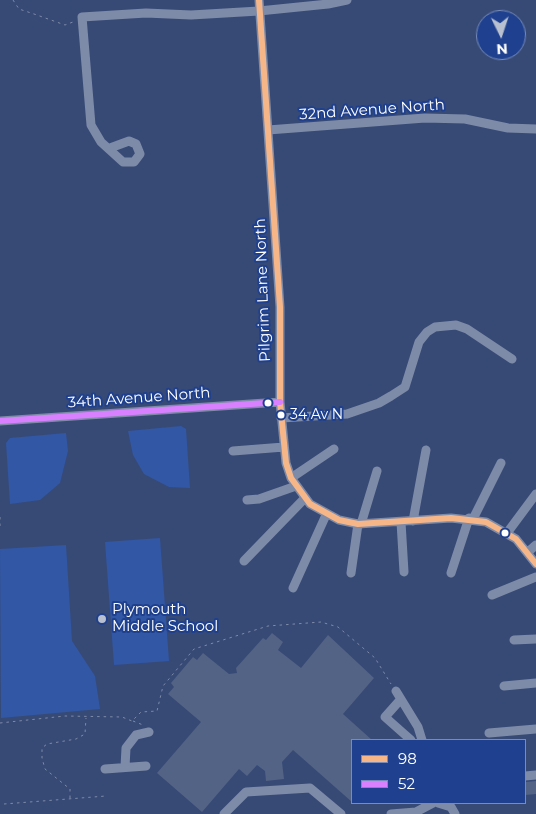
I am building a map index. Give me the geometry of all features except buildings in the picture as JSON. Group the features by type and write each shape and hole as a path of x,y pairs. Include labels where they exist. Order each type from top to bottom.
{"street":[{"name":"Pilgrim Lane North","path":"258,0 280,307 281,418 284,447 293,482 305,498 326,515 339,520 360,524 471,519 486,522 507,533 528,552 536,564"},
{"path":"110,148 101,142 91,125 82,17 146,13 191,15 259,11 328,4 347,0"},
{"name":"32nd Avenue North","path":"268,130 425,118 465,119 508,128 536,129"},
{"path":"281,418 347,414 379,403 391,396 405,386 419,342 427,332 435,327 456,325 467,329 512,359"},
{"name":"34th Avenue North","path":"0,421 280,402"},
{"path":"233,451 284,447"},
{"path":"247,500 258,499 293,482 334,449"},
{"path":"414,522 426,450"},
{"path":"452,573 471,519 501,463"},
{"path":"351,573 360,524 377,471"},
{"path":"507,533 536,494"},
{"path":"244,561 305,498"},
{"path":"293,588 326,515"},
{"path":"401,522 404,572"},
{"path":"528,552 536,545"},
{"path":"492,595 536,576"},
{"path":"514,640 536,639"},
{"path":"504,686 536,684"},
{"path":"410,739 385,717 398,695 418,727 422,739"},
{"path":"489,733 536,729"},
{"path":"125,767 126,748 136,735 150,732"},
{"path":"105,769 146,766"},
{"path":"224,814 246,792 310,788 342,814"},
{"path":"392,814 416,812 431,804"},
{"path":"441,804 451,808 455,814"}],"path":[{"path":"13,0 19,9 65,25 82,17"},
{"path":"0,517 0,529"},
{"path":"0,723 65,716 122,717 132,721 141,712 157,711 163,686 194,649 268,626 321,622 338,626 375,658 398,695"},
{"path":"70,798 70,789 45,768 42,748 46,744 76,739 86,734 86,717"},
{"path":"4,804 106,796"}],"shaded area":[{"path":"181,426 186,429 190,488 169,487 144,474 133,455 128,431"},
{"path":"66,433 68,451 60,483 40,500 10,504 6,443 10,438"},
{"path":"160,538 169,661 114,665 105,542"},
{"path":"66,545 72,641 95,676 100,709 1,718 0,549"}],"transit line":[{"name":"98","path":"259,0 280,307 280,402 286,463 291,478 310,504 339,520 358,524 451,518 486,522 516,539 536,564"},
{"name":"52","path":"0,421 280,402"}],"place":[{"name":"34 Av N","path":"281,415"},
{"name":"Plymouth Middle School","path":"102,619"}]}
